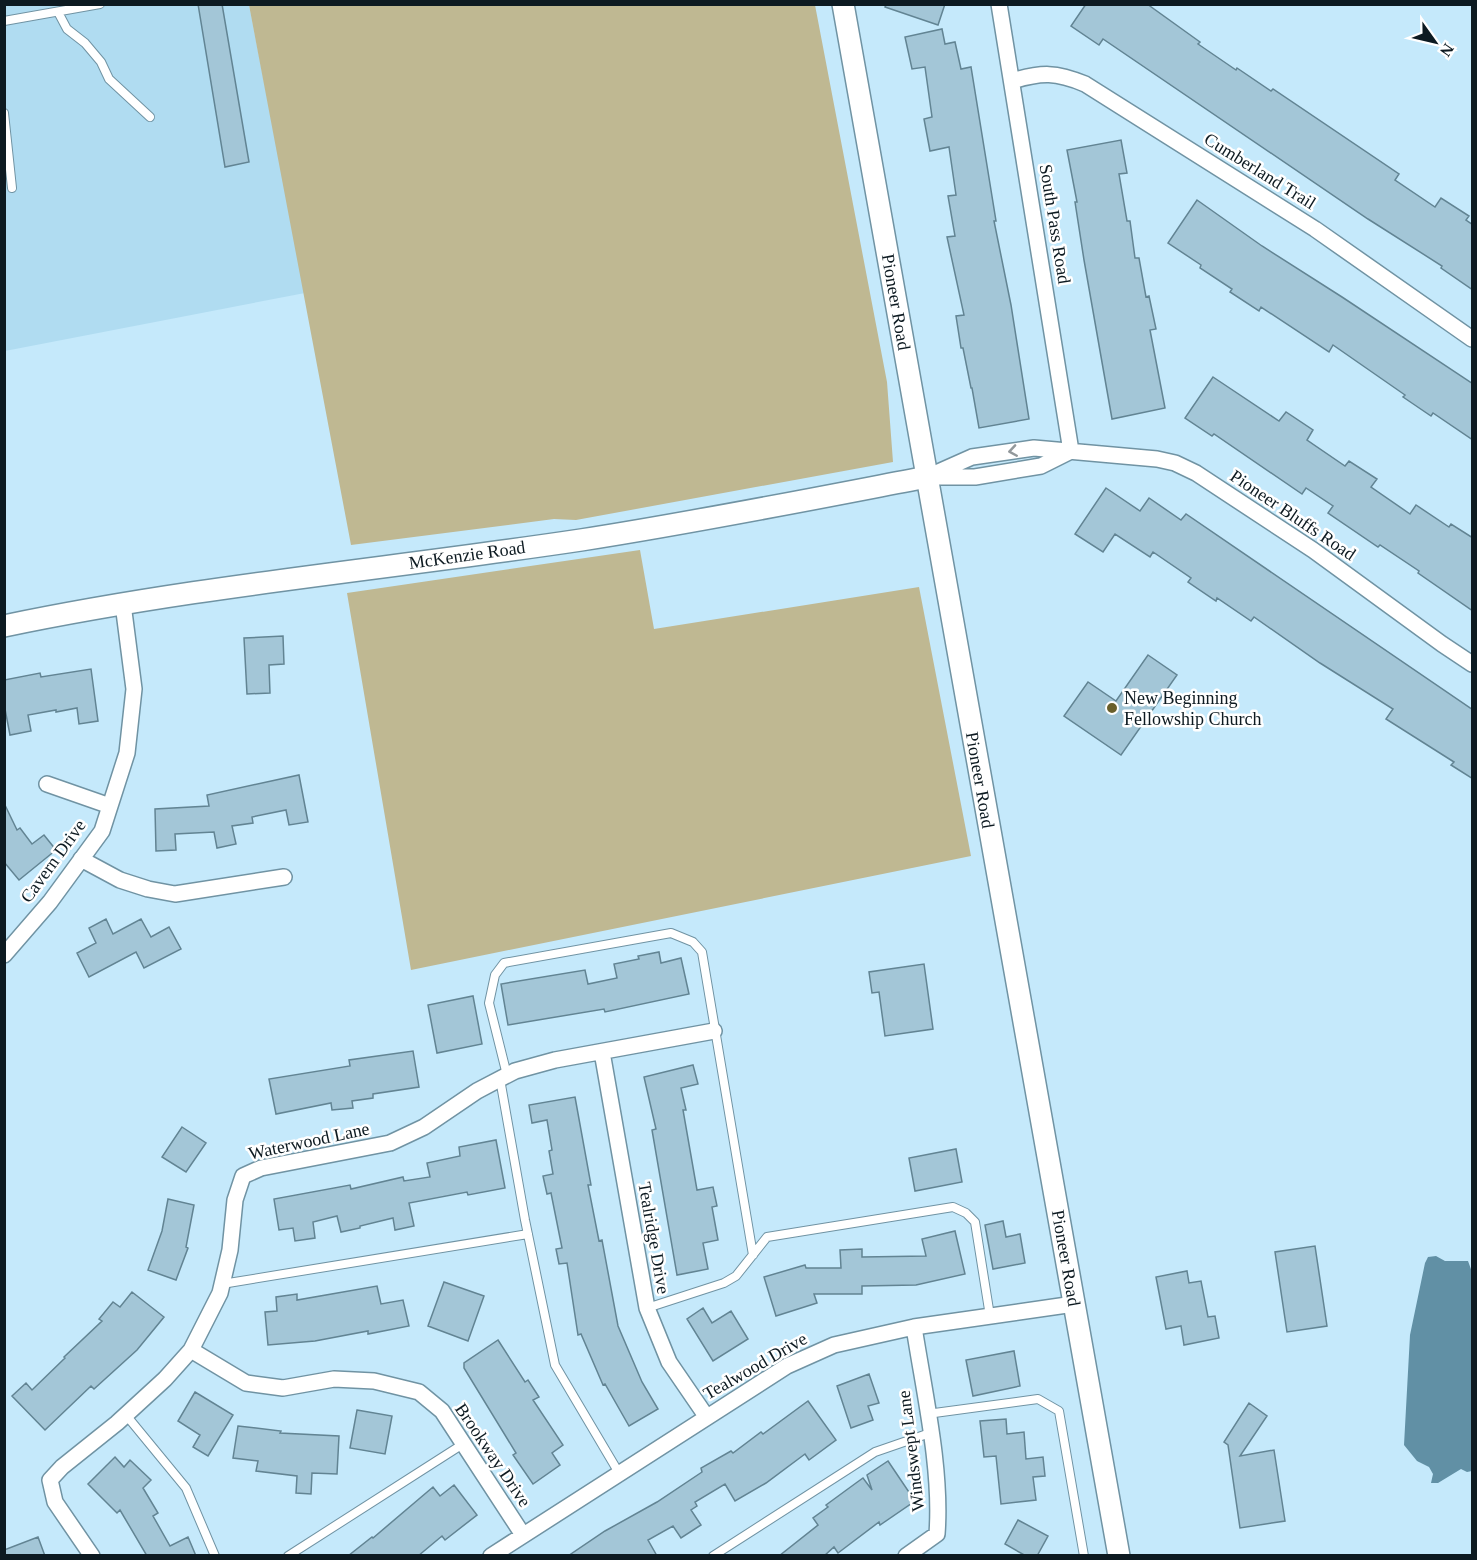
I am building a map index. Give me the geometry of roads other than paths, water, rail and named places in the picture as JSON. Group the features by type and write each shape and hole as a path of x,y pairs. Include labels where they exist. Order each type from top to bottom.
{"main road":[{"name":"Pioneer Road","path":"843,4 1119,1556"},
{"name":"McKenzie Road","path":"4,626 256,582 581,540 927,477"}],"street":[{"name":"South Pass Road","path":"999,4 1071,451"},
{"name":"Cumberland Trail","path":"1012,81 1047,73 1085,84 1315,229 1473,339"},
{"name":"Pioneer Bluffs Road","path":"927,477 972,457 1034,448 1157,459 1175,463 1196,473 1313,550 1473,664"},
{"name":"Cavern Drive","path":"4,955 50,902 102,831 127,753 134,689 123,604"},
{"path":"47,784 110,806"},
{"path":"81,859 120,880 148,889 175,894 284,877"},
{"name":"Waterwood Lane","path":"92,1556 55,1502 50,1480 62,1467 126,1415 165,1379 191,1350 220,1293 230,1250 235,1200 243,1176 261,1168 390,1143 423,1127 477,1091 515,1071 555,1060 714,1031"},
{"name":"Tealridge Drive","path":"602,1052 647,1308 669,1362 706,1416"},
{"name":"Tealwood Drive","path":"491,1556 787,1366 834,1345 914,1327 1074,1304"},
{"name":"Windswept Lane","path":"906,1556 937,1534 939,1508 914,1327"},
{"name":"Brookway Drive","path":"191,1350 246,1383 283,1388 334,1379 374,1381 420,1392 442,1411 523,1535"}],"lane":[{"path":"4,21 100,4"},
{"path":"58,12 67,29 85,43 101,62 109,79 150,117"},
{"path":"4,113 12,188"},
{"path":"619,1473 555,1365 528,1234 504,1077 489,1003 495,975 504,963 671,933 693,942 702,952 753,1255"},
{"path":"647,1308 724,1283 736,1276 767,1238 953,1207 966,1213 975,1222 990,1316"},
{"path":"222,1284 528,1234"},
{"path":"927,1414 1038,1399 1059,1411 1084,1556"},
{"path":"126,1415 186,1488 215,1556"},
{"path":"713,1556 874,1452 930,1433"},
{"path":"288,1556 463,1444"}],"place":[{"name":"New Beginning Fellowship Church","path":"1112,708"}]}
